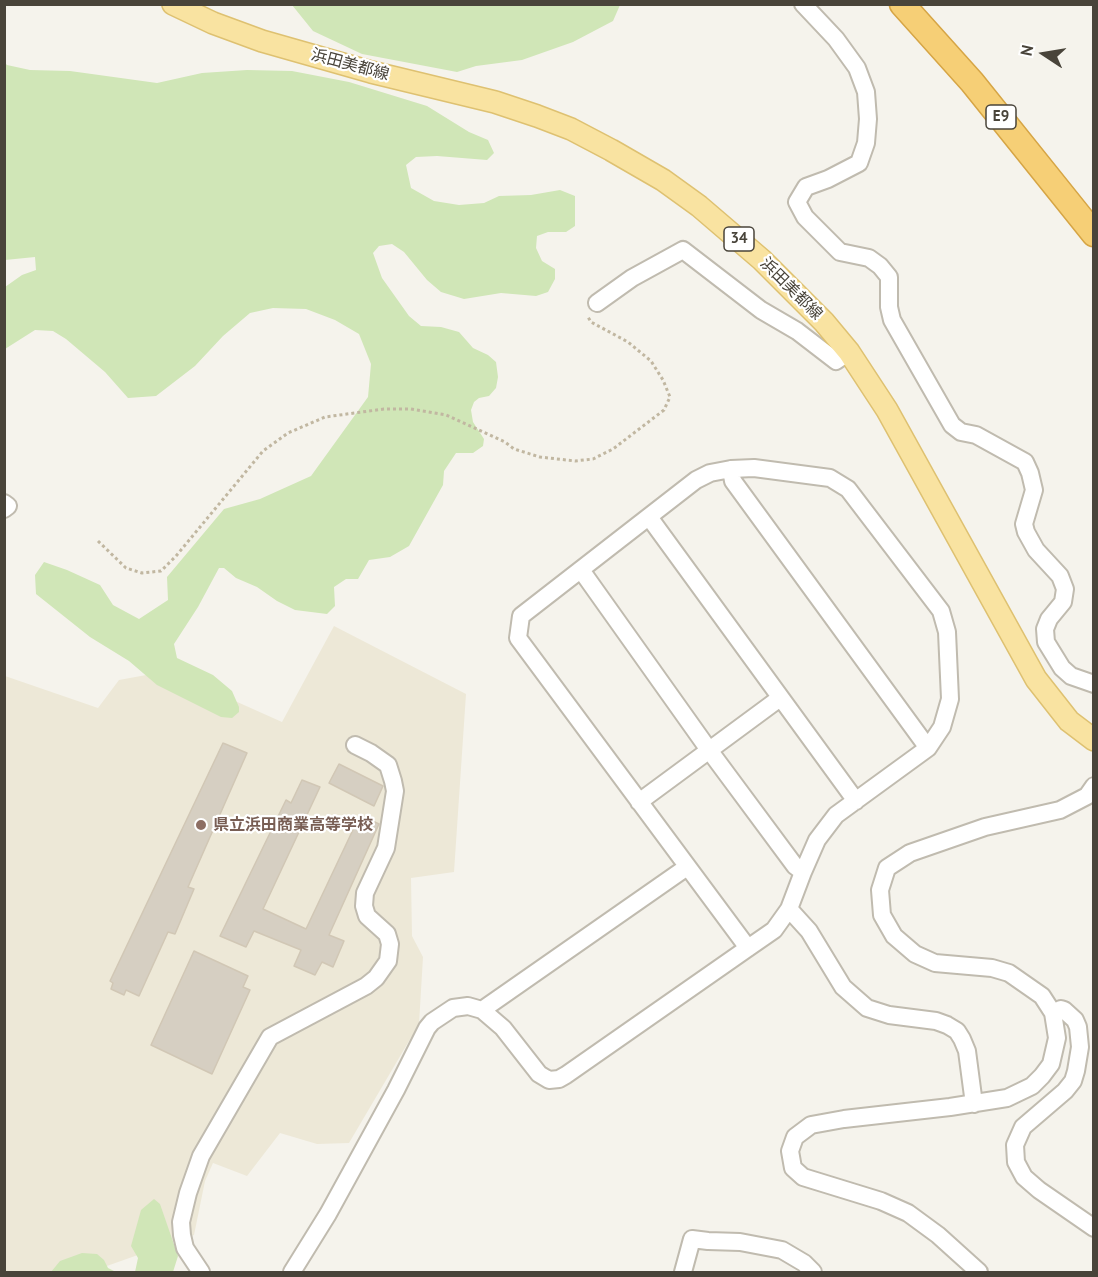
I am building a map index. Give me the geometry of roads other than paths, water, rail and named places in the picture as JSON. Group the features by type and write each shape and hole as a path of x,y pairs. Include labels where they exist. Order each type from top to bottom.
{"highway":[{"name":"E9","path":"903,4 972,82 1094,234"}],"main road":[{"name":"浜田美都線","path":"173,4 213,23 262,41 371,72 495,102 571,129 663,180 699,206 762,260 824,322 849,352 887,410 1036,679 1070,721 1094,740"}],"street":[{"path":"803,4 836,39 857,68 866,92 868,119 866,142 859,163 806,187 797,202 805,217 840,252 869,258 890,277 888,308 892,320 952,425 961,432 975,435 1025,462 1034,490 1024,524 1026,532 1036,550 1060,576 1065,589 1063,602 1048,619 1045,629 1046,642 1062,668 1071,676 1094,684"},
{"path":"597,303 632,278 683,250 761,310 797,331 836,361 849,352"},
{"path":"292,1272 328,1214 427,1028 438,1016 453,1008 468,1006 482,1010 503,1028 539,1074 549,1080 559,1079 774,930 789,909 817,840 836,815 928,748 942,727 950,699 947,632 941,611 848,489 830,478 754,468 710,473 696,480 521,616 518,638 748,948"},
{"path":"731,469 733,481 928,748"},
{"path":"4,503 8,506 4,509"},
{"path":"649,517 856,801"},
{"path":"581,570 709,750 795,866 803,872"},
{"path":"639,802 780,698"},
{"path":"201,1272 185,1248 182,1235 181,1222 188,1193 201,1156 270,1037 366,986 376,978 388,961 390,944 387,934 367,916 364,906 365,892 386,848 395,791 388,765 355,745"},
{"path":"979,1272 938,1235 908,1213 881,1201 802,1177 793,1168 790,1151 795,1137 811,1125 974,1104 1020,1094 1042,1076 1051,1064 1056,1045 1057,1026 1053,1013 1042,996 1009,973 992,968 935,963 915,954 894,936 882,915 880,890 887,868 910,852 985,827 1060,810 1087,796 1094,786"},
{"path":"482,1010 687,867"},
{"path":"789,909 809,931 843,987 867,1008 889,1015 936,1021 957,1031 967,1051 974,1104"},
{"path":"1053,1013 1064,1010 1075,1020 1078,1027 1080,1047 1077,1071 1065,1091 1023,1128 1018,1136 1015,1154 1024,1177 1094,1228"},
{"path":"683,1272 692,1239 740,1242 782,1250 804,1263 813,1272"}],"place":[{"name":"県立浜田商業高等学校","path":"201,825"}]}
